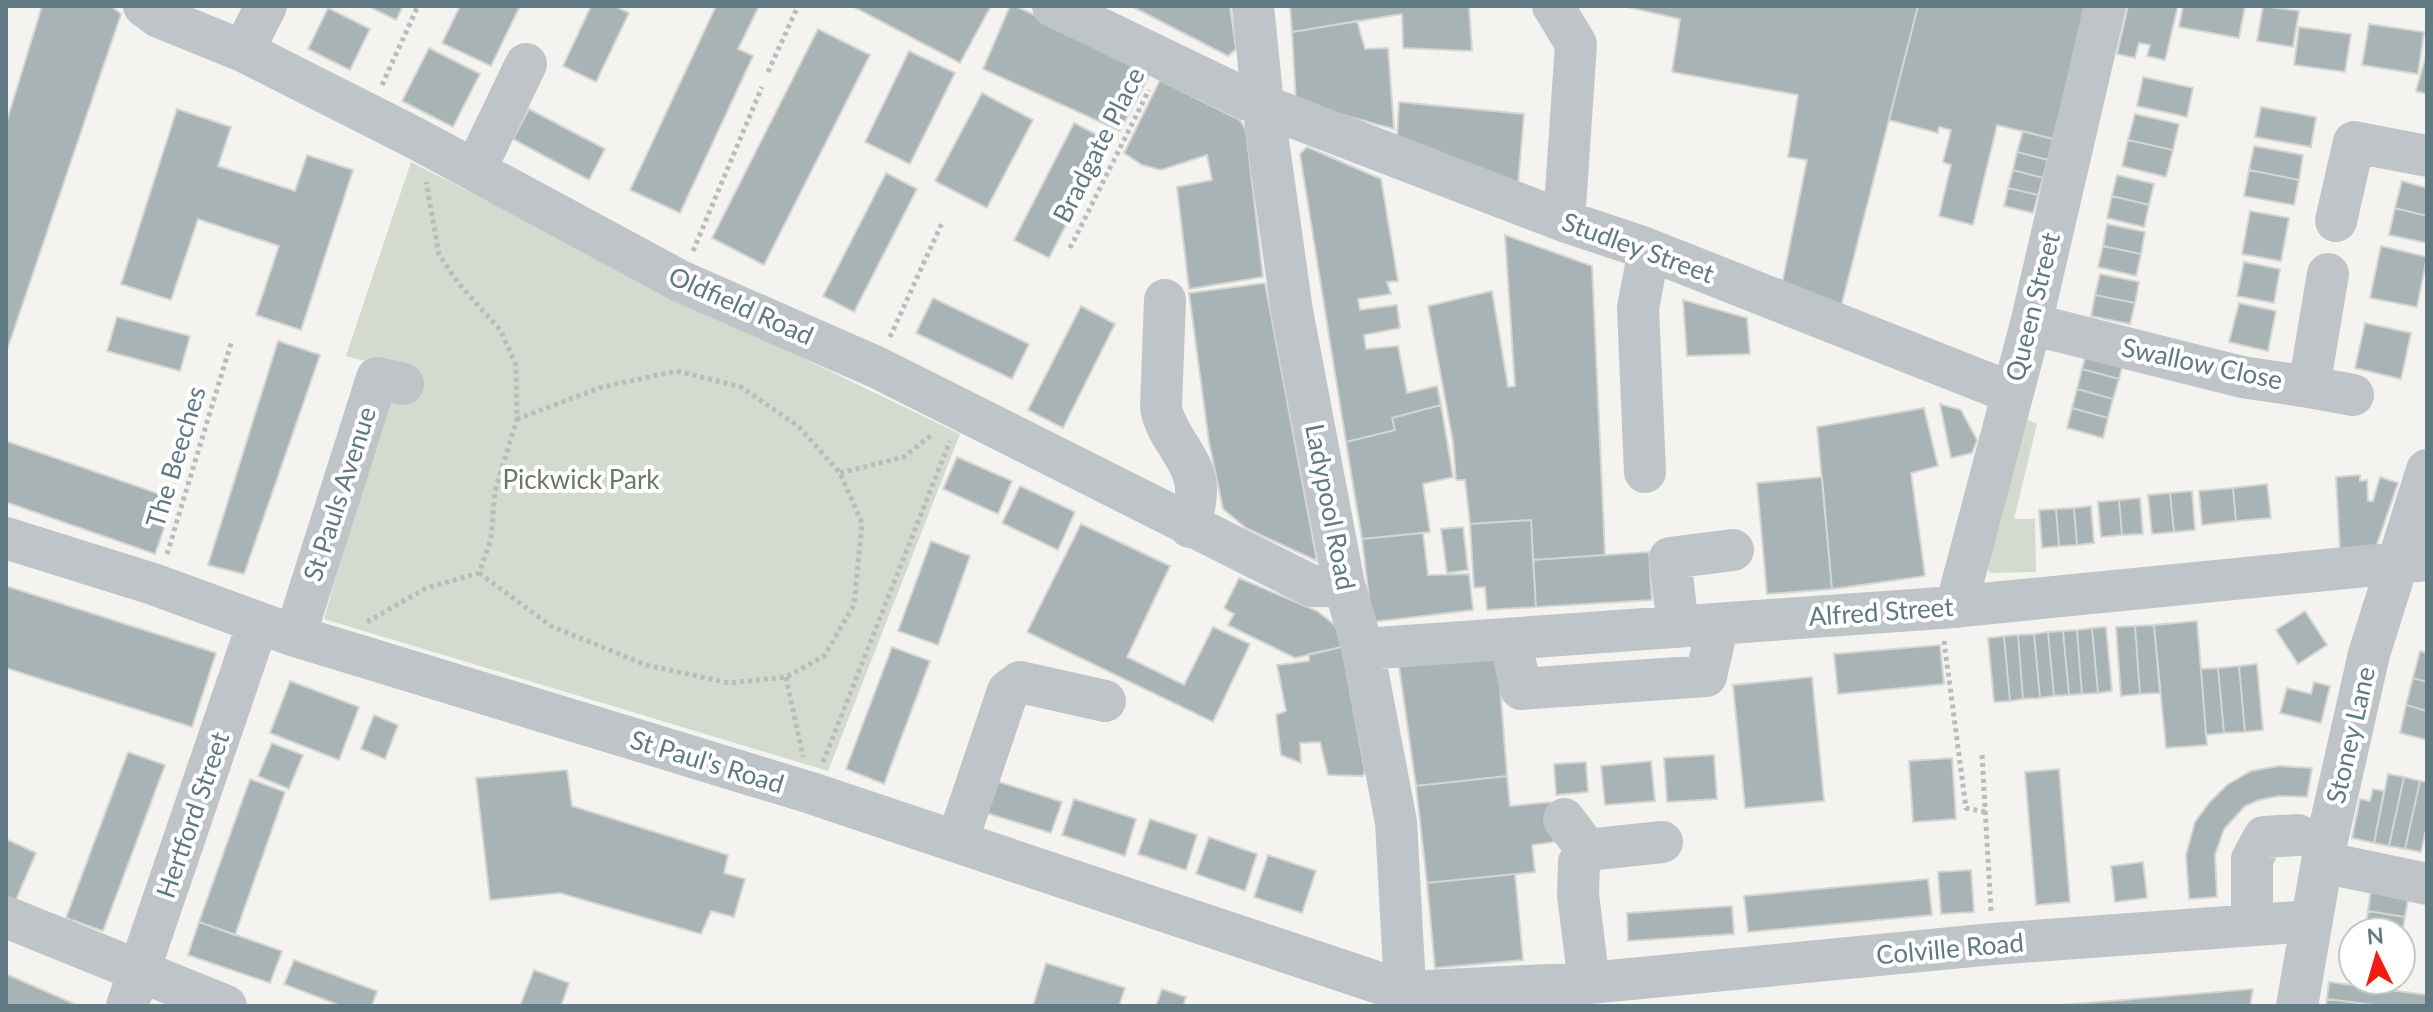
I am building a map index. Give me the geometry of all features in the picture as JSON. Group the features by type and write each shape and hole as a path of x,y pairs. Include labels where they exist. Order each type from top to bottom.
{"street":[{"name":"Oldfield Road","path":"144,6 159,17 243,51 415,138 680,281 876,367 1312,586 1344,585"},
{"path":"243,51 266,6"},
{"name":"Studley Street","path":"1053,6 1164,61 1263,105 1564,221 1649,250 2012,393"},
{"name":"Ladypool Road","path":"1253,6 1263,105 1292,311 1344,585 1363,649 1396,822 1406,999"},
{"path":"1553,6 1576,44 1564,221"},
{"name":"Queen Street","path":"1948,607 2031,324 2105,6"},
{"path":"475,170 526,64"},
{"path":"2336,221 2354,142 2427,156"},
{"path":"1645,472 1638,308 1649,250"},
{"name":"Swallow Close","path":"2031,324 2242,377 2309,387 2328,274"},
{"path":"1165,300 1161,407 1163,422 1192,472 1196,488 1190,527"},
{"name":"St Pauls Avenue","path":"293,635 377,378 403,384"},
{"path":"2309,387 2353,395"},
{"name":"Stoney Lane","path":"2297,1006 2311,921 2310,849 2369,654 2412,561 2427,470"},
{"name":"St Paul's Road","path":"6,538 153,584 293,635 811,793 1406,999"},
{"path":"1510,639 1521,689 1706,676 1698,625 1670,558 1733,550"},
{"name":"Alfred Street","path":"1363,649 1948,607 2412,561"},
{"name":"Hertford Street","path":"133,989 293,635"},
{"path":"957,842 1008,691 1020,682 1105,701"},
{"path":"1589,983 1578,895 1579,862 1575,835 1662,842"},
{"path":"2252,924 2252,859 2264,837 2427,884"},
{"path":"6,917 133,989 226,1006"},
{"name":"Colville Road","path":"1406,999 1993,944 2311,921"}],"path":[{"path":"368,114 418,6"},
{"path":"768,72 798,6"},
{"name":"Bradgate Place","path":"1070,248 1164,61"},
{"path":"680,281 762,87"},
{"path":"415,138 433,208 439,255 459,284 501,331 516,365 517,419 495,491 491,539 479,573"},
{"path":"876,367 942,223"},
{"name":"The Beeches","path":"153,584 167,554 232,340"},
{"path":"479,573 551,626 646,665 729,683 786,677 824,656 854,605 862,523 840,473 798,426 741,387 677,371 602,387 517,419"},
{"path":"840,473 904,457 962,411"},
{"path":"811,793 962,411"},
{"path":"293,635 426,588 479,573"},
{"path":"1948,607 1952,716 1966,808 1985,812"},
{"path":"786,677 811,793"},
{"path":"1982,755 1993,944"}],"green space":[{"name":"Pickwick Park","path":"411,162 681,299 960,434 828,771 324,619 397,369 346,356"},
{"path":"2025,419 2037,424 2014,519 2035,519 2036,572 1990,573 1987,568"}],"building":[{"path":"42,6 111,6 121,14 6,353 6,124"},
{"path":"368,6 403,6 396,20"},
{"path":"460,6 520,6 491,66 442,43"},
{"path":"591,6 615,6 629,13 596,82 563,66"},
{"path":"716,6 759,6 738,49 753,56 680,213 630,190"},
{"path":"852,6 991,6 960,63"},
{"path":"1010,6 1152,70 1120,131 983,69"},
{"path":"1131,6 1230,6 1236,49 1228,56"},
{"path":"1290,6 1469,6 1472,51 1403,48 1402,14 1292,32"},
{"path":"1623,6 1918,6 1841,307 1782,284 1807,160 1788,157 1798,95 1672,72 1680,19"},
{"path":"1918,6 2089,6 2053,139 1997,125 1973,225 1939,216 1951,165 1943,162 1951,130 1939,127 1938,133 1889,120"},
{"path":"2128,6 2178,6 2165,60 2147,56 2150,45 2139,43 2135,58 2117,54"},
{"path":"2183,6 2245,6 2239,38 2179,27"},
{"path":"2263,6 2299,11 2293,47 2257,41"},
{"path":"328,8 370,29 350,70 308,49"},
{"path":"1357,21 1365,49 1388,48 1394,129 1296,102 1292,32"},
{"path":"2369,24 2424,32 2418,74 2362,65"},
{"path":"2299,27 2351,34 2345,72 2294,65"},
{"path":"818,29 870,55 764,265 712,238"},
{"path":"429,48 480,74 453,127 402,101"},
{"path":"909,51 955,73 910,164 865,142"},
{"path":"2427,52 2427,94 2416,91"},
{"path":"2143,77 2193,88 2187,117 2137,106"},
{"path":"1160,80 1240,120 1246,130 1263,277 1189,289 1177,187 1212,180 1207,155 1161,170 1142,165 1124,153"},
{"path":"982,93 1033,120 987,208 935,181"},
{"path":"1399,102 1524,114 1518,185 1397,139"},
{"path":"2261,107 2316,117 2311,147 2255,137"},
{"path":"177,109 231,127 218,166 295,191 307,155 353,170 301,330 256,315 279,246 198,219 171,300 121,284"},
{"path":"529,109 605,149 589,180 513,139"},
{"path":"2135,114 2179,124 2173,150 2128,140"},
{"path":"1074,123 1109,141 1049,258 1014,240"},
{"path":"2023,131 2053,139 2048,160 2017,152"},
{"path":"2128,140 2173,150 2166,177 2122,166"},
{"path":"2254,146 2303,155 2299,180 2249,170"},
{"path":"1307,147 1381,179 1398,281 1387,282 1391,294 1358,299 1360,310 1397,305 1400,328 1364,335 1366,349 1398,346 1407,393 1437,386 1441,405 1392,418 1395,430 1346,442 1300,154"},
{"path":"2017,152 2048,160 2043,178 2013,170"},
{"path":"2013,170 2043,178 2038,195 2008,188"},
{"path":"2249,170 2299,180 2294,205 2244,196"},
{"path":"886,173 917,189 854,312 823,296"},
{"path":"2117,175 2154,184 2149,205 2112,196"},
{"path":"2402,181 2427,188 2427,216 2395,208"},
{"path":"2008,188 2038,195 2033,213 2004,206"},
{"path":"2112,196 2149,205 2144,227 2107,218"},
{"path":"2395,208 2427,216 2427,243 2389,235"},
{"path":"2250,211 2289,218 2281,261 2242,254"},
{"path":"2107,224 2145,232 2141,254 2103,246"},
{"path":"1505,235 1592,266 1605,555 1533,560 1531,520 1470,524 1465,480 1456,480 1453,442 1428,306 1492,291 1508,387 1515,386"},
{"path":"2103,246 2141,254 2136,276 2098,267"},
{"path":"2381,246 2427,257 2417,307 2370,298"},
{"path":"2244,262 2280,269 2274,303 2237,296"},
{"path":"2100,274 2139,282 2135,303 2095,295"},
{"path":"1265,283 1317,561 1246,528 1223,509 1209,442 1189,293"},
{"path":"2095,295 2135,303 2130,324 2091,316"},
{"path":"933,298 1029,344 1012,379 916,333"},
{"path":"1683,300 1747,318 1750,354 1687,356"},
{"path":"2239,303 2276,311 2268,351 2229,342"},
{"path":"1081,306 1115,324 1063,428 1028,410"},
{"path":"117,317 190,336 180,371 107,351"},
{"path":"2365,323 2411,333 2401,379 2355,368"},
{"path":"278,341 320,355 244,574 208,565"},
{"path":"2087,350 2124,360 2119,379 2082,369"},
{"path":"2082,369 2119,379 2113,399 2077,389"},
{"path":"2077,389 2113,399 2108,418 2072,408"},
{"path":"1940,404 1961,410 1977,440 1972,453 1951,458"},
{"path":"1441,405 1453,477 1423,484 1430,532 1362,539 1346,442 1395,430 1392,418"},
{"path":"1924,408 1938,466 1911,473 1925,576 1832,589 1817,427"},
{"path":"2072,408 2108,418 2103,438 2067,428"},
{"path":"6,441 174,499 155,554 6,502"},
{"path":"957,457 1012,481 998,514 943,489"},
{"path":"2360,475 2360,481 2367,480 2368,501 2373,501 2380,477 2398,483 2376,547 2340,551 2336,477"},
{"path":"1822,477 1832,589 1767,594 1757,483"},
{"path":"2267,484 2271,518 2236,521 2233,488"},
{"path":"1020,486 1075,512 1058,550 1002,523"},
{"path":"2233,488 2236,521 2202,525 2199,491"},
{"path":"2192,491 2195,530 2174,532 2170,493"},
{"path":"2170,493 2174,532 2152,534 2148,495"},
{"path":"2140,498 2143,534 2122,535 2119,500"},
{"path":"2119,500 2122,535 2101,537 2098,502"},
{"path":"2091,506 2094,543 2077,545 2074,508"},
{"path":"2074,508 2077,545 2059,546 2056,509"},
{"path":"2056,509 2059,546 2042,548 2039,510"},
{"path":"1531,520 1536,607 1487,610 1485,587 1474,588 1470,524"},
{"path":"1081,524 1170,566 1127,657 1184,685 1213,627 1250,644 1213,722 1027,632"},
{"path":"1463,527 1468,570 1447,573 1441,529"},
{"path":"1423,533 1428,575 1469,574 1473,610 1372,622 1362,539"},
{"path":"931,541 970,556 938,645 898,631"},
{"path":"1649,552 1652,600 1536,607 1533,560"},
{"path":"1239,578 1317,611 1336,626 1342,647 1295,658 1228,625 1234,614 1224,608"},
{"path":"6,586 216,653 192,727 6,668"},
{"path":"2305,611 2327,645 2298,664 2276,630"},
{"path":"2197,621 2207,745 2166,748 2154,625"},
{"path":"2154,625 2160,693 2140,694 2135,626"},
{"path":"2135,626 2140,694 2121,696 2116,627"},
{"path":"2106,627 2112,691 2098,693 2092,628"},
{"path":"2092,628 2098,693 2082,694 2077,630"},
{"path":"2077,630 2082,694 2069,695 2063,631"},
{"path":"2063,631 2069,695 2054,696 2048,632"},
{"path":"2048,632 2054,696 2040,698 2034,634"},
{"path":"2034,634 2040,698 2023,699 2018,635"},
{"path":"2018,635 2023,699 2010,701 2004,636"},
{"path":"2004,636 2010,701 1994,702 1988,638"},
{"path":"1940,645 1944,684 1838,694 1834,654"},
{"path":"892,647 930,661 884,784 846,769"},
{"path":"1342,647 1365,771 1363,776 1328,775 1320,742 1300,743 1301,763 1281,755 1276,715 1286,711 1277,665 1309,661 1309,654"},
{"path":"2420,651 2427,653 2427,682 2413,678"},
{"path":"1498,659 1507,776 1416,786 1399,666"},
{"path":"2257,664 2263,730 2245,732 2239,666"},
{"path":"2239,666 2245,732 2224,733 2218,668"},
{"path":"2218,668 2224,733 2206,735 2201,669"},
{"path":"1812,677 1824,801 1745,808 1733,685"},
{"path":"2413,678 2427,682 2427,711 2406,705"},
{"path":"290,681 359,707 339,760 270,733"},
{"path":"2314,682 2330,686 2321,723 2280,713 2287,688 2311,694"},
{"path":"2406,705 2427,711 2427,740 2400,733"},
{"path":"374,715 398,725 385,759 361,749"},
{"path":"272,743 303,755 289,789 258,776"},
{"path":"128,752 165,765 103,931 66,918"},
{"path":"1714,755 1717,799 1667,802 1664,758"},
{"path":"1952,758 1956,819 1913,822 1909,761"},
{"path":"1651,761 1655,801 1605,805 1601,766"},
{"path":"1586,762 1588,792 1556,795 1554,764"},
{"path":"2279,766 2312,768 2307,797 2279,796 2245,806 2224,829 2215,855 2217,897 2189,899 2186,855 2195,822 2227,785 2251,771"},
{"path":"2059,769 2070,902 2036,905 2025,772"},
{"path":"567,770 572,806 728,855 724,873 745,879 734,917 711,911 701,934 560,893 490,900 476,778"},
{"path":"2388,774 2404,777 2389,846 2374,843"},
{"path":"1507,776 1510,806 1550,802 1554,842 1532,845 1535,872 1427,883 1416,786"},
{"path":"2404,777 2420,781 2405,849 2389,846"},
{"path":"250,779 285,792 235,935 199,922"},
{"path":"990,779 1062,802 1051,833 980,811"},
{"path":"2420,781 2427,782 2427,825 2421,852 2405,849"},
{"path":"2373,789 2384,791 2374,843 2352,838 2360,799 2370,801"},
{"path":"1074,799 1136,819 1125,856 1062,835"},
{"path":"1150,819 1197,835 1186,870 1138,854"},
{"path":"1209,837 1257,854 1245,891 1196,874"},
{"path":"6,839 36,853 15,902 6,898"},
{"path":"1268,855 1316,871 1302,913 1254,897"},
{"path":"2143,862 2147,898 2115,902 2111,866"},
{"path":"1971,870 1974,912 1941,914 1938,872"},
{"path":"1515,874 1523,960 1435,968 1427,883"},
{"path":"1928,879 1932,915 1748,932 1744,896"},
{"path":"2371,889 2409,894 2405,916 2368,911"},
{"path":"1732,906 1734,934 1628,941 1627,913"},
{"path":"2368,911 2399,916 2367,916"},
{"path":"199,922 282,951 270,983 188,955"},
{"path":"294,960 377,991 372,1006 341,1006 284,984"},
{"path":"1046,963 1125,988 1119,1006 1033,1006"},
{"path":"534,970 569,983 561,1006 520,1006"},
{"path":"6,974 79,1006 6,1006"},
{"path":"2329,982 2337,983 2337,996 2417,994 2427,995 2427,1006 2381,1006 2327,999"},
{"path":"1162,989 1186,997 1183,1006 1156,1006"},
{"path":"2253,989 2250,1006 2051,1006"},
{"path":"2327,999 2381,1006 2326,1006"}]}
